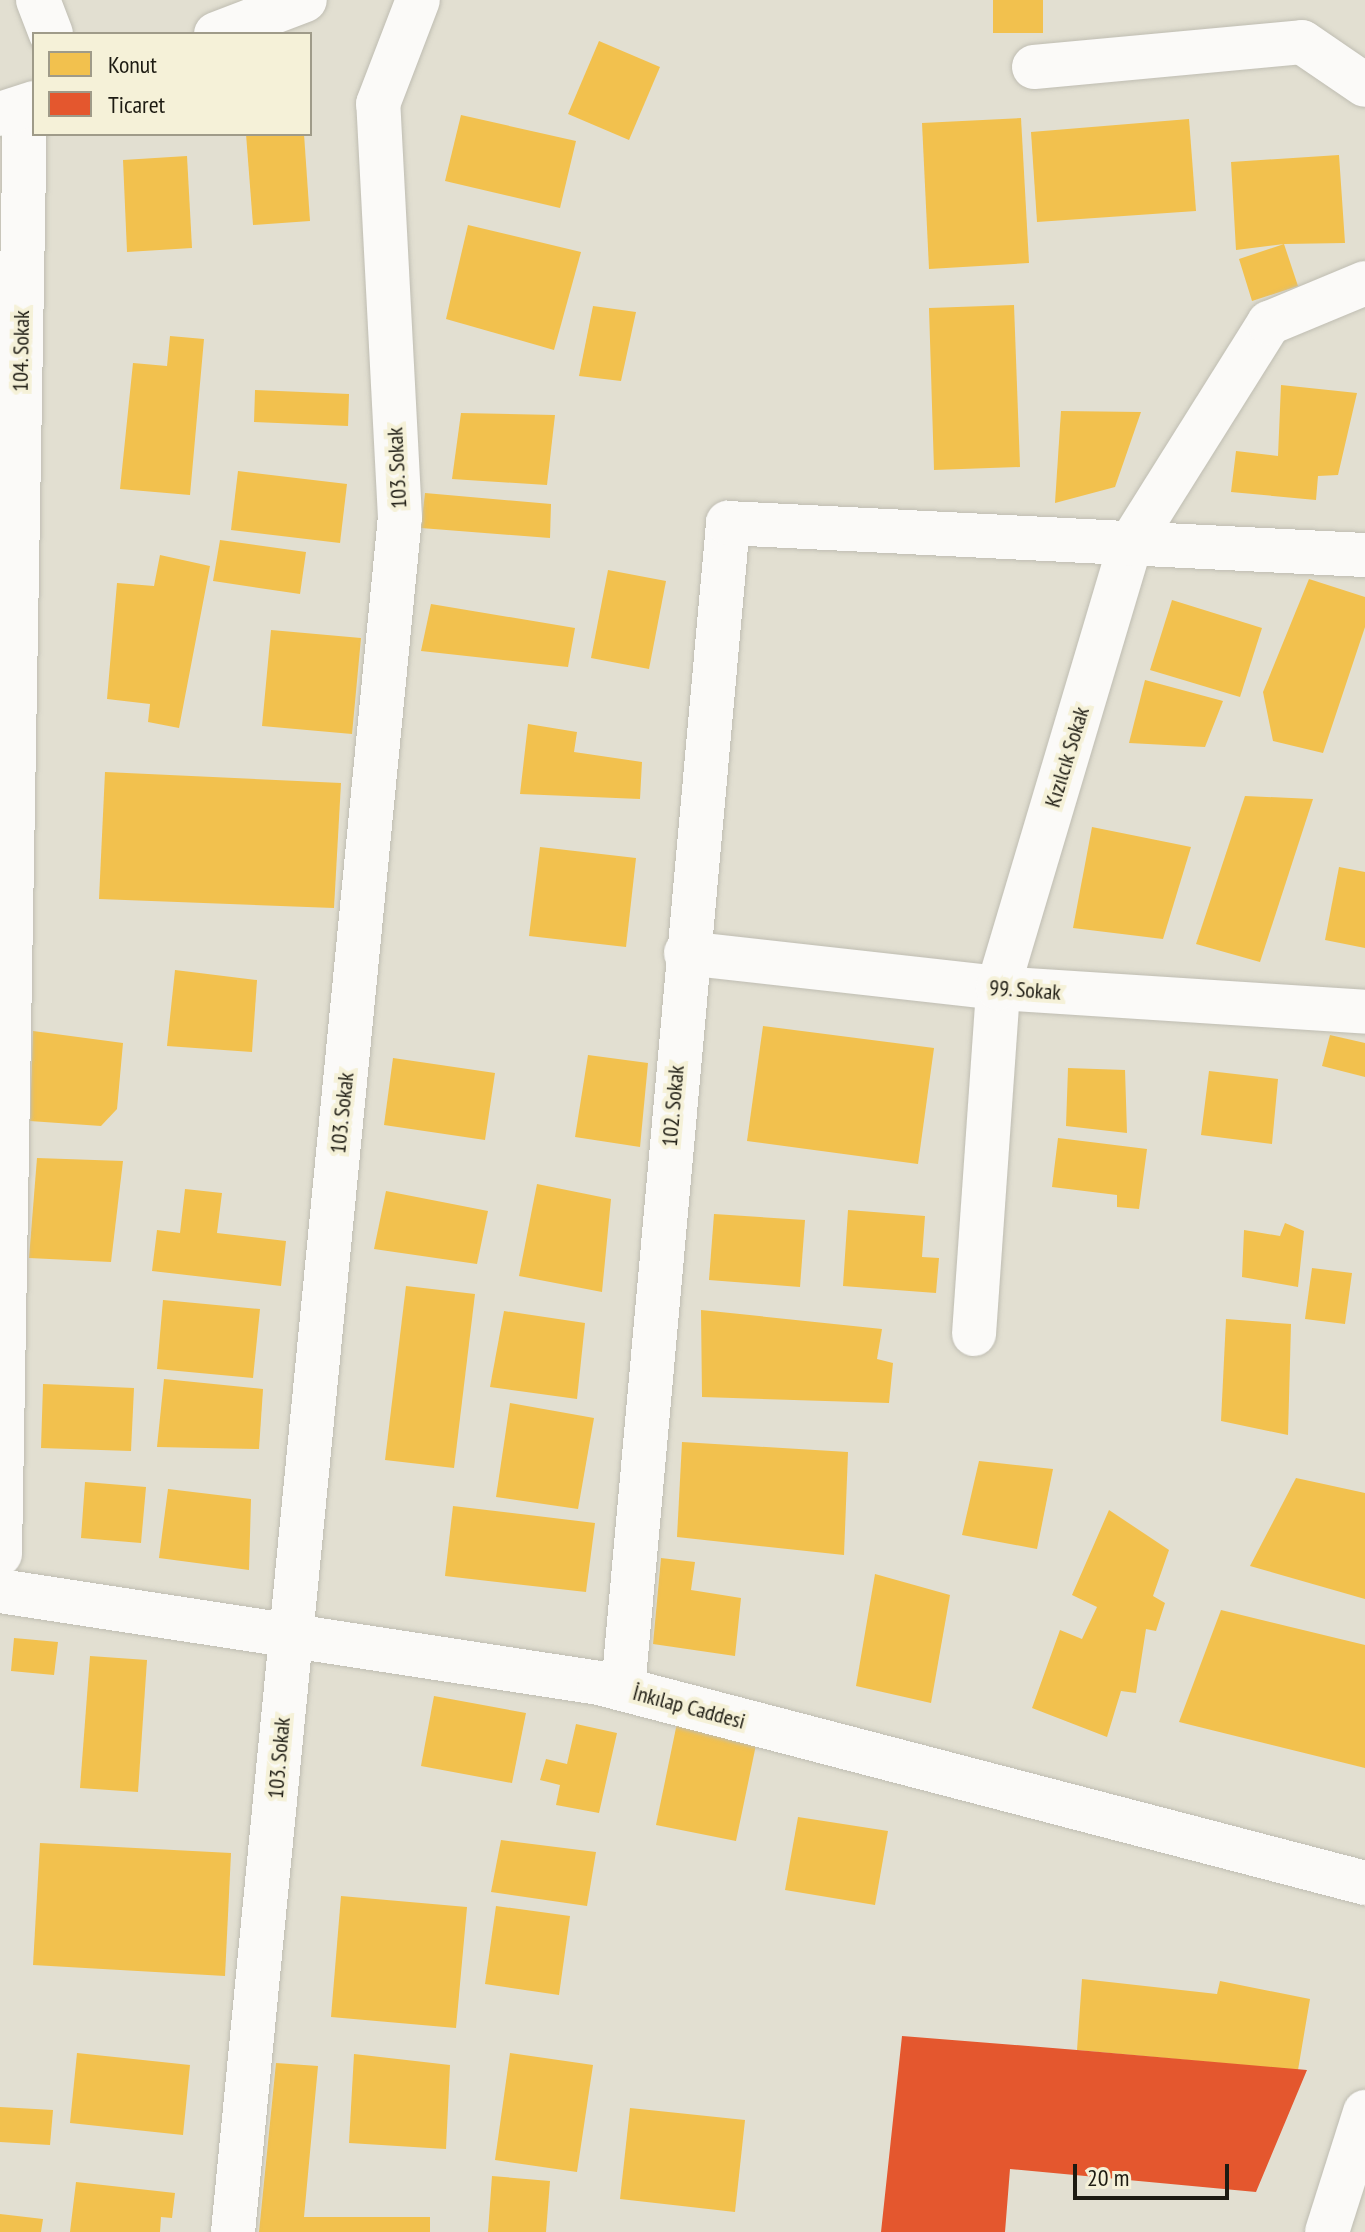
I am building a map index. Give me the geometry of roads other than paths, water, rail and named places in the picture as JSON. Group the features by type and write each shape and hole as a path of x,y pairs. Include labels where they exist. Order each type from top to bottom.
{"street":[{"path":"38,0 50,32"},
{"path":"221,32 305,0"},
{"name":"103. Sokak","path":"233,2232 400,518 378,104 418,0"},
{"path":"1034,67 1302,42 1365,85"},
{"name":"104. Sokak","path":"0,1554 20,108"},
{"name":"Kızılcık Sokak","path":"974,1334 998,988 1131,543 1269,323 1365,283"},
{"name":"102. Sokak","path":"623,1689 686,953 728,523 1131,543"},
{"path":"1131,543 1365,555"},
{"name":"99. Sokak","path":"686,953 998,988 1365,1012"},
{"name":"İnkılap Caddesi","path":"0,1591 623,1689 1365,1883"},
{"path":"1327,2232 1365,2112"}]}
